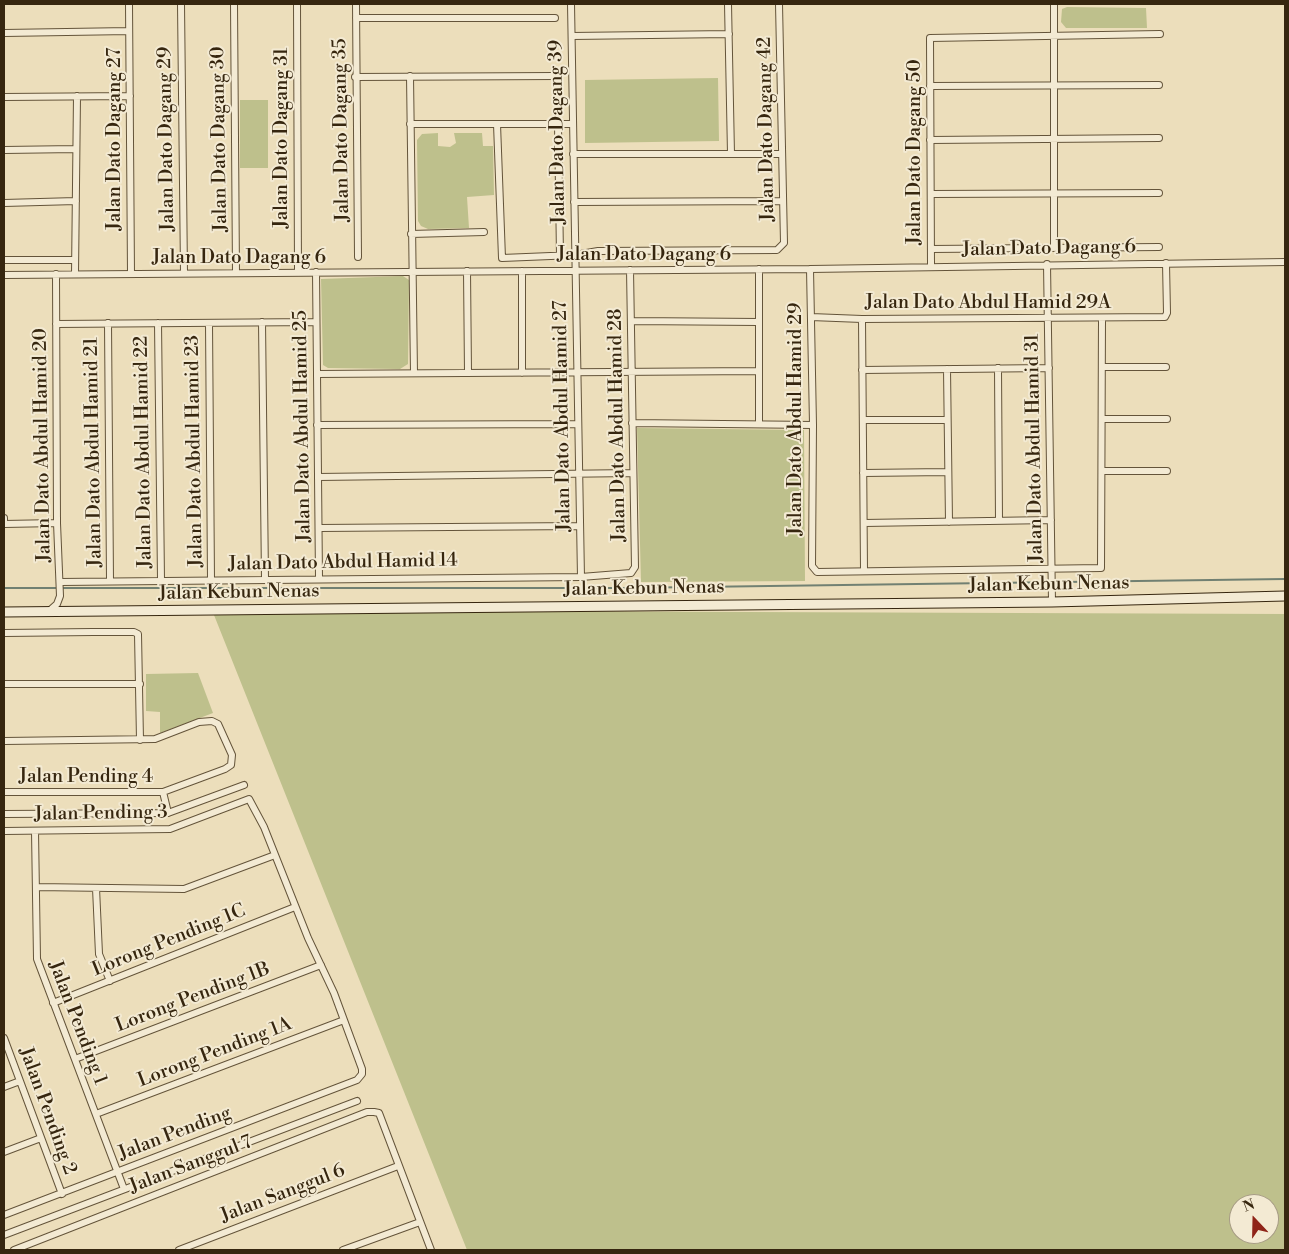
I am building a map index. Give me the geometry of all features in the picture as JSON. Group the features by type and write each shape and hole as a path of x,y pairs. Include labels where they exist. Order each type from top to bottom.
{"street":[{"name":"Jalan Dato Dagang 27","path":"129,4 131,274"},
{"name":"Jalan Dato Dagang 29","path":"181,4 184,274"},
{"name":"Jalan Dato Dagang 30","path":"234,4 236,273"},
{"name":"Jalan Dato Dagang 31","path":"297,4 298,272"},
{"name":"Jalan Dato Dagang 35","path":"356,4 358,256"},
{"path":"728,4 731,154"},
{"name":"Jalan Dato Dagang 42","path":"574,255 598,251 777,250 784,243 779,4"},
{"path":"1054,4 1054,248"},
{"name":"Jalan Dato Dagang 39","path":"571,6 574,255"},
{"path":"356,18 555,18"},
{"path":"4,33 129,31"},
{"path":"572,36 729,34"},
{"path":"1054,34 1160,34"},
{"name":"Jalan Dato Dagang 50","path":"931,266 930,38 1054,34"},
{"path":"356,76 556,76"},
{"path":"410,76 414,373"},
{"path":"930,86 1159,85"},
{"path":"75,274 77,96"},
{"path":"4,97 130,96"},
{"path":"410,124 572,124"},
{"path":"497,124 502,258 574,255"},
{"path":"558,124 560,256"},
{"path":"930,140 1159,138"},
{"path":"4,150 76,149"},
{"path":"573,154 781,154"},
{"path":"930,194 1159,193"},
{"path":"4,203 76,201"},
{"path":"574,202 782,201"},
{"path":"411,234 484,232"},
{"path":"931,249 1159,247"},
{"name":"Jalan Dato Abdul Hamid 27","path":"574,255 581,577"},
{"path":"4,260 75,260"},
{"name":"Jalan Dato Dagang 6","path":"4,275 810,269 1047,264 1285,262"},
{"name":"Jalan Dato Abdul Hamid 29A","path":"811,317 862,319 1165,317 1167,313 1166,263"},
{"name":"Jalan Dato Abdul Hamid 31","path":"1047,264 1052,602"},
{"path":"759,269 760,424"},
{"name":"Jalan Dato Abdul Hamid 29","path":"810,269 813,570 817,572 864,571"},
{"name":"Jalan Dato Abdul Hamid 28","path":"626,575 631,573 634,567 630,270"},
{"path":"467,271 468,373"},
{"path":"522,271 522,372"},
{"name":"Jalan Dato Abdul Hamid 25","path":"316,272 319,578"},
{"name":"Jalan Dato Abdul Hamid 20","path":"48,612 58,601 60,582 57,523 56,274"},
{"path":"862,319 864,571 1101,568 1102,318"},
{"path":"631,321 759,322"},
{"path":"262,322 265,579"},
{"path":"56,324 316,322"},
{"name":"Jalan Dato Abdul Hamid 21","path":"108,323 110,581"},
{"name":"Jalan Dato Abdul Hamid 22","path":"158,323 160,580"},
{"name":"Jalan Dato Abdul Hamid 23","path":"209,323 211,580"},
{"path":"1102,367 1166,367"},
{"path":"998,368 999,521"},
{"path":"862,370 1048,368"},
{"path":"947,369 949,522"},
{"path":"317,374 759,371"},
{"path":"1102,419 1167,419"},
{"path":"862,420 947,420"},
{"path":"632,423 813,425"},
{"path":"318,425 578,424"},
{"path":"1102,471 1166,471"},
{"path":"863,473 947,472"},
{"path":"318,477 633,473"},
{"path":"4,518 4,524 57,523"},
{"path":"864,522 1051,520"},
{"path":"319,528 580,526"},
{"name":"Jalan Dato Abdul Hamid 14","path":"60,582 626,575"},
{"name":"Jalan Kebun Nenas","path":"4,612 1052,602 1285,596"},
{"path":"4,633 134,632 139,637 140,684 140,740 4,741"},
{"path":"4,684 140,684"},
{"name":"Jalan Pending 4","path":"4,792 163,792 232,765 232,755 218,724 212,721 199,722 155,740 140,740"},
{"path":"4,814 168,813 244,785"},
{"path":"163,792 168,813"},
{"name":"Jalan Pending 3","path":"4,831 170,829 245,799 252,801 275,855"},
{"name":"Jalan Pending 1","path":"35,831 37,959 124,1189"},
{"path":"36,887 184,888 275,855 295,907 344,1020"},
{"path":"96,888 99,954 110,981"},
{"name":"Lorong Pending 1C","path":"53,1003 295,907"},
{"name":"Lorong Pending 1B","path":"75,1059 321,966"},
{"name":"Jalan Pending","path":"4,1215 357,1080 362,1074 362,1069 344,1020"},
{"name":"Lorong Pending 1A","path":"96,1114 344,1020"},
{"name":"Jalan Pending 2","path":"4,1038 62,1194"},
{"path":"4,1087 20,1081"},
{"path":"4,1235 358,1101"},
{"name":"Jalan Sanggul 7","path":"14,1250 367,1112 379,1113 398,1166"},
{"path":"4,1152 41,1138"},
{"path":"398,1166 431,1250"},
{"name":"Jalan Sanggul 6","path":"179,1250 398,1166"},
{"path":"342,1250 420,1222"}],"green space":[{"path":"1067,7 1146,8 1147,28 1066,28 1061,22 1062,9"},
{"path":"718,78 719,141 585,143 585,80"},
{"path":"240,100 268,100 268,168 240,168"},
{"path":"438,133 438,146 450,147 456,143 454,133 482,133 483,146 493,146 494,195 467,197 469,228 428,229 421,226 418,221 417,140 422,134"},
{"path":"403,276 409,280 408,364 400,369 328,368 323,365 321,279"},
{"path":"637,428 804,430 805,581 641,582"},
{"path":"212,610 1285,614 1285,1250 467,1250"},
{"path":"198,673 213,713 160,733 160,712 146,711 146,674"}],"waterway":[{"path":"4,588 622,588 1285,579"}]}
